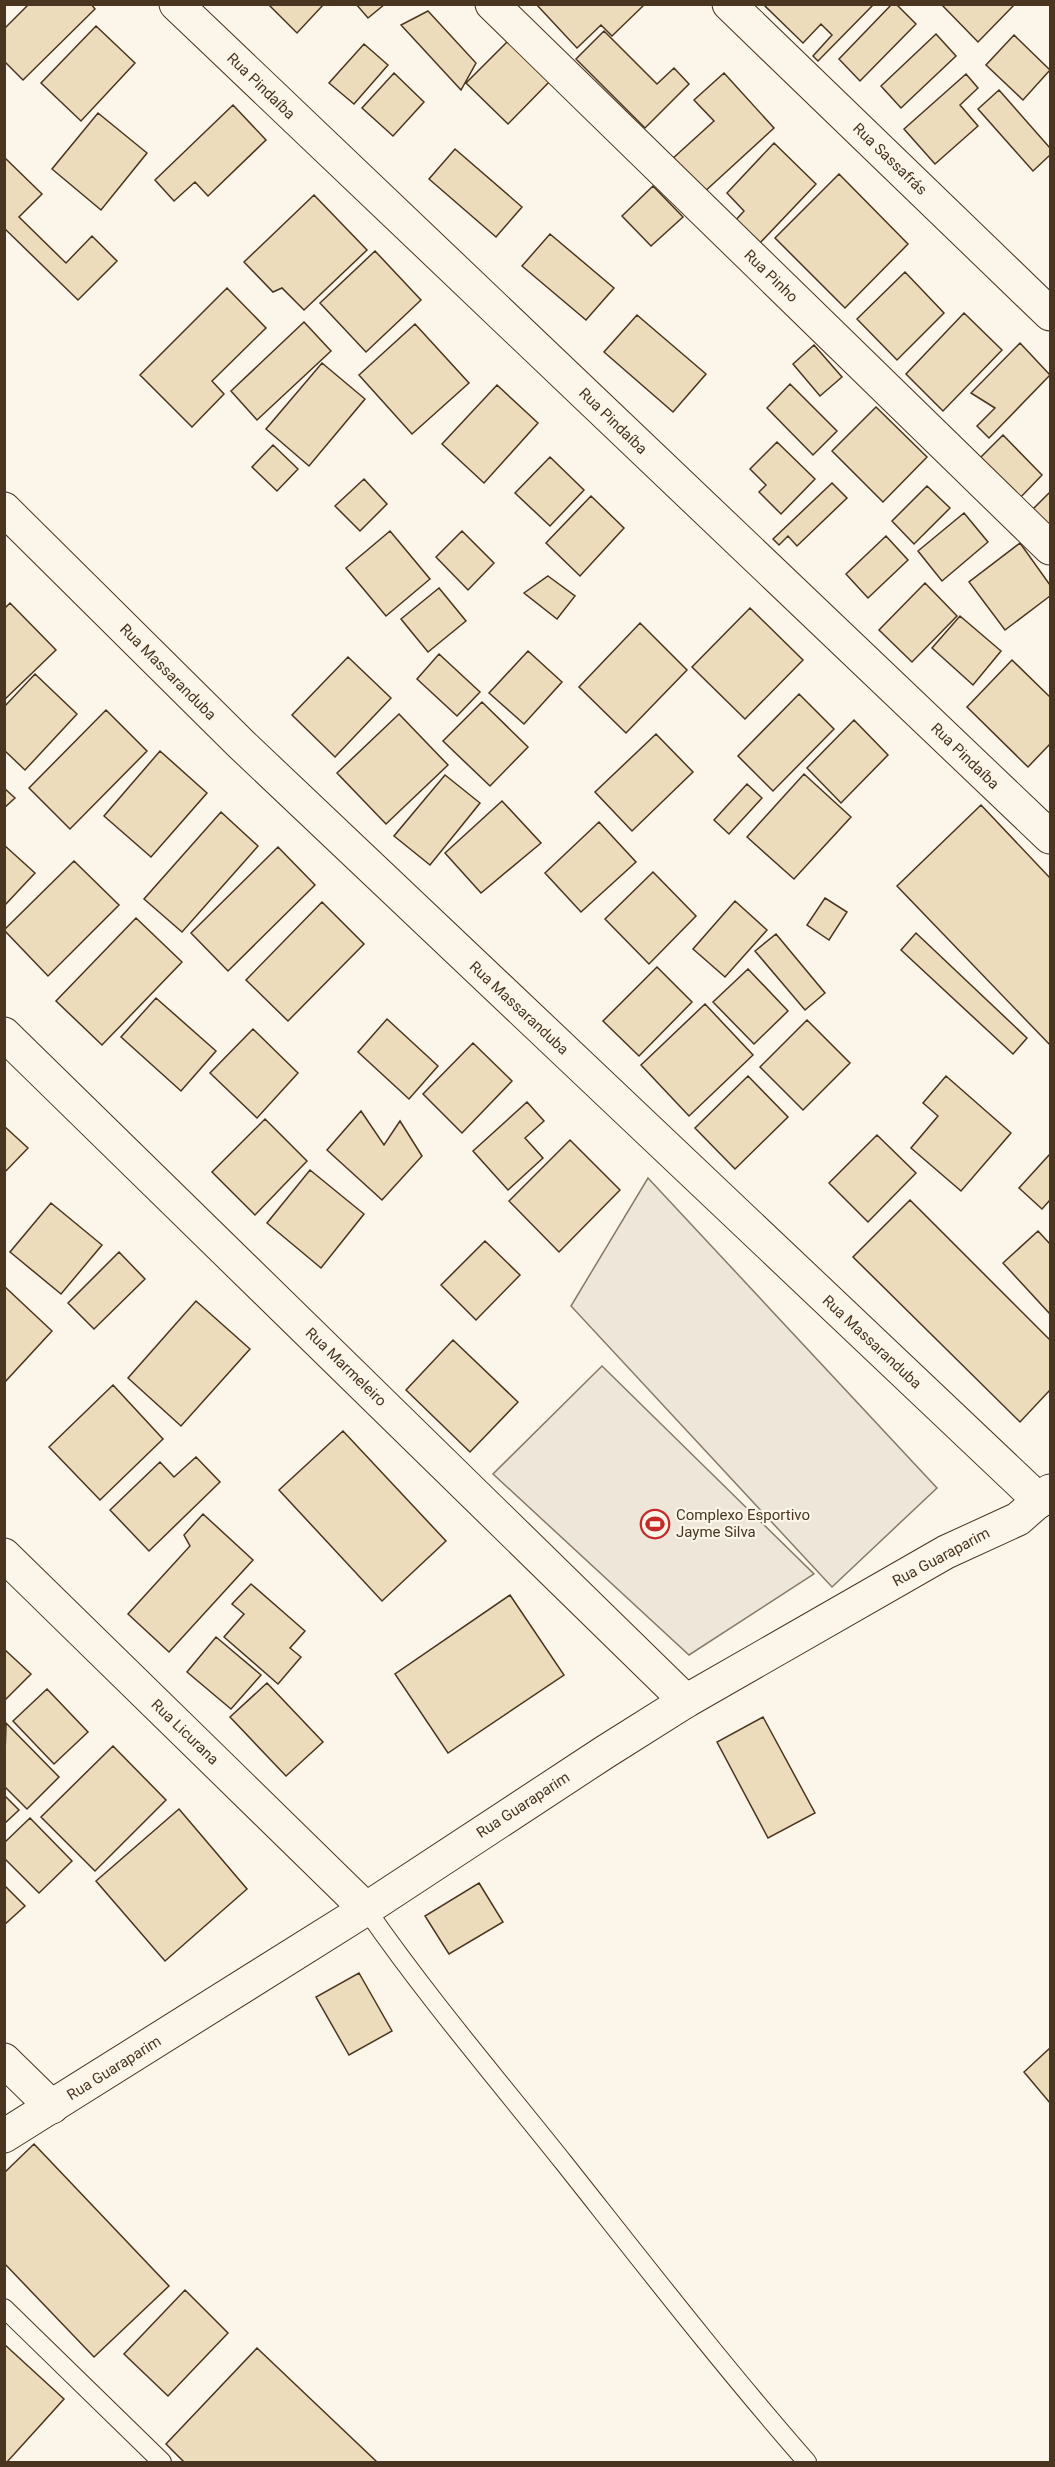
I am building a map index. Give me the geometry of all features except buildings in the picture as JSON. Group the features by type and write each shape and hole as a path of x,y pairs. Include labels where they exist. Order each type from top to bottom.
{"street":[{"name":"Rua Pindaíba","path":"176,4 1050,837"},
{"name":"Rua Pinho","path":"492,4 1050,548"},
{"name":"Rua Sassafrás","path":"729,4 1050,314"},
{"name":"Rua Massaranduba","path":"4,509 241,744 1045,1496"},
{"name":"Rua Marmeleiro","path":"4,1034 686,1701"},
{"name":"Rua Guaraparim","path":"4,2136 366,1909 604,1752 686,1701 946,1552 1018,1519 1045,1496"},
{"name":"Rua Licurana","path":"4,1555 366,1909"},
{"path":"4,2060 52,2107"}],"lane":[{"path":"366,1909 400,1958 465,2040 751,2398 807,2463"},
{"path":"4,2308 162,2463"}],"shaded area":[{"path":"648,1178 937,1488 832,1587 571,1306"},
{"name":"Complexo Esportivo Jayme Silva","path":"602,1366 814,1574 689,1655 493,1474"}],"place":[{"name":"Complexo Esportivo Jayme Silva","path":"655,1524"}]}
